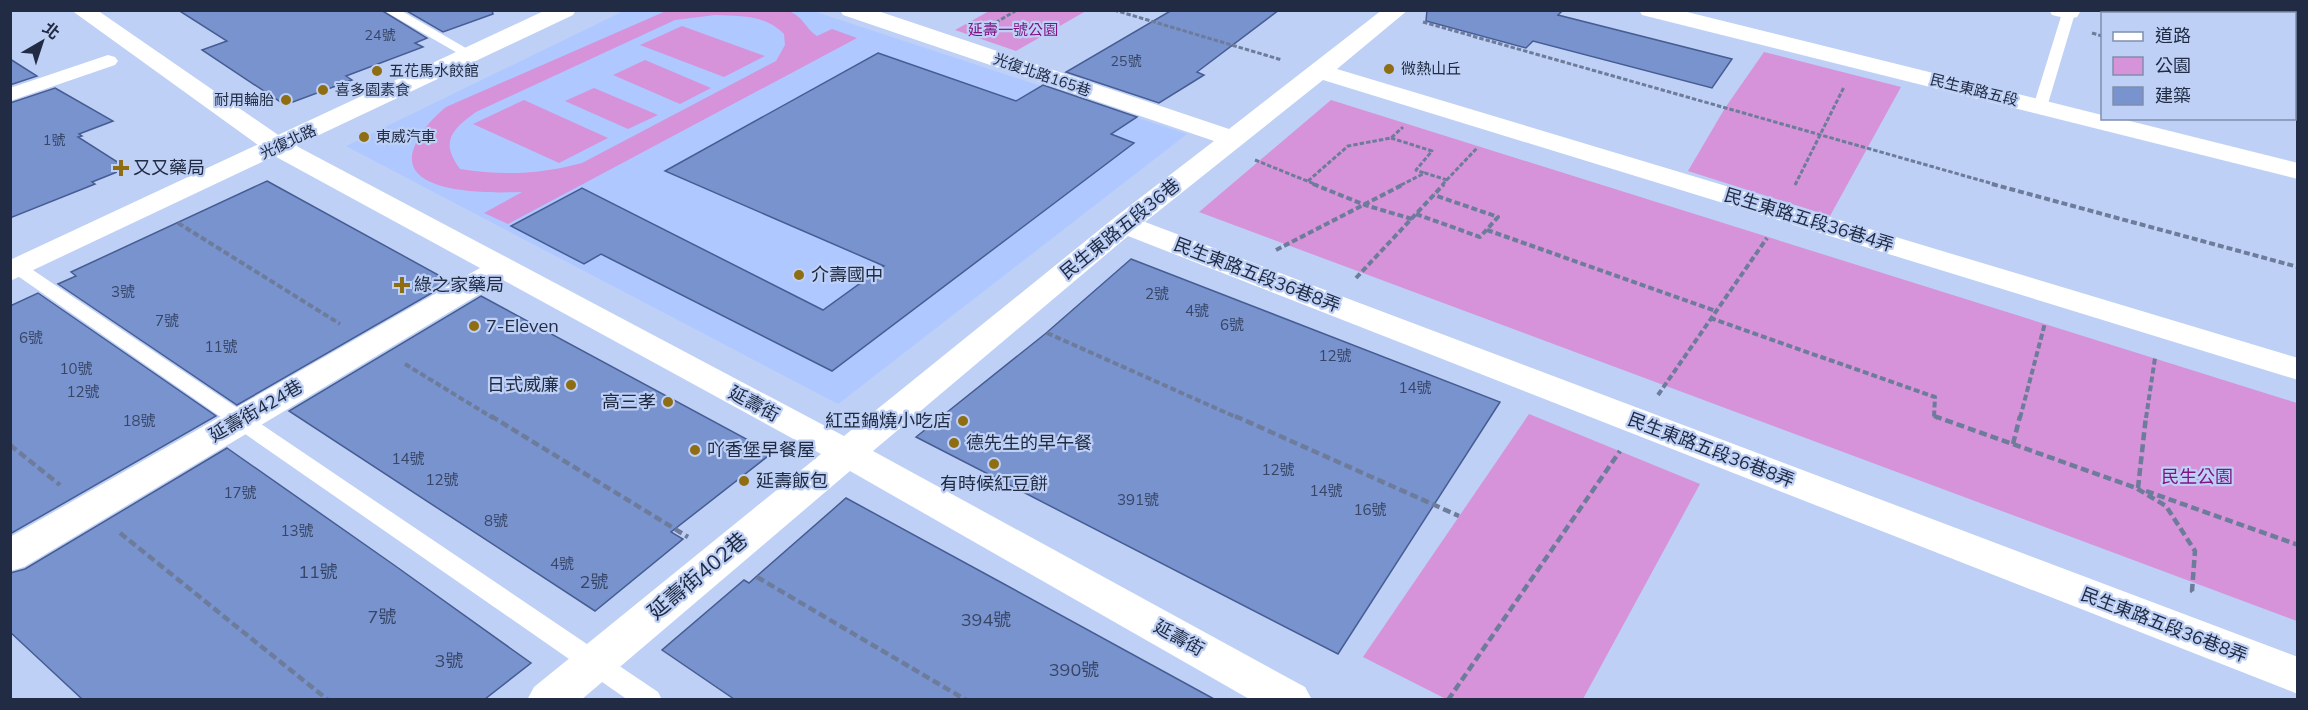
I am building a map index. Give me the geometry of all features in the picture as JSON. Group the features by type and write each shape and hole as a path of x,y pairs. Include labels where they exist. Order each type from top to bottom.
{"street":[{"name":"延壽街","path":"82,10 278,147 846,452 1290,699"},
{"name":"光復北路","path":"14,270 565,10"},
{"name":"光復北路165巷","path":"851,10 1240,147"},
{"name":"民生東路五段","path":"1650,10 2043,98 2101,102"},
{"name":"民生東路五段","path":"1724,10 2101,115"},
{"name":"民生東路五段36巷","path":"846,452 1124,224 1240,147 1320,71 1397,13"},
{"path":"10,95 108,61"},
{"name":"民生東路五段36巷4弄","path":"1320,71 2298,369"},
{"name":"民生東路五段","path":"2120,120 2298,171"},
{"path":"2178,120 2298,149"},
{"name":"民生東路五段36巷8弄","path":"1124,224 2298,676"},
{"name":"延壽街424巷","path":"10,556 502,268"},
{"name":"延壽街402巷","path":"549,699 846,452"}],"lane":[{"path":"389,10 471,55"},
{"path":"2043,98 2066,11"},
{"path":"14,270 241,420 649,699"}],"path":[{"path":"1114,10 1292,63"},
{"path":"1397,13 1818,135 2298,267"},
{"path":"1792,193 1847,79"},
{"path":"1391,138 1406,124"},
{"path":"1308,181 1348,146 1391,138 1432,152 1416,170 1447,180"},
{"path":"1240,147 1308,181 1365,205 1412,219"},
{"path":"1352,282 1478,147"},
{"path":"1270,253 1425,173"},
{"path":"1416,214 1480,237 1498,217 1434,195"},
{"path":"170,218 720,556 966,699"},
{"path":"1651,405 1774,228"},
{"path":"1486,230 1716,311"},
{"path":"2013,444 2048,314"},
{"path":"1710,318 1935,397 1934,417 2298,545"},
{"path":"1038,328 1459,516"},
{"path":"2136,488 2156,348"},
{"path":"10,445 328,699"},
{"path":"1448,699 1621,449"},
{"path":"2136,488 2166,506 2195,552 2192,591 2199,598"}],"shaded area":[{"name":"介壽國中","path":"626,10 813,11 1187,134 838,404 346,146"}],"green space":[{"path":"783,10 795,14 817,36 832,29 857,38 508,224 484,213 522,192 469,191 449,188 431,182 418,173 412,160 416,143 429,123 446,107 666,11","holes":["715,15 744,16 761,20 777,28 784,34 785,45 776,61 582,163 537,172 491,173 460,169 454,160 450,144 451,137 460,125 476,112 675,20"]},
{"name":"延壽一號公園","path":"991,10 1086,11 1016,51 955,30"},
{"path":"682,26 765,56 724,77 640,45"},
{"path":"1764,52 1901,87 1830,216 1688,171 1725,108"},
{"path":"645,60 711,88 680,104 613,75"},
{"path":"594,88 658,115 628,129 565,101"},
{"path":"524,100 608,138 559,163 473,124"},
{"name":"民生公園","path":"1331,100 2297,403 2297,621 1199,212"},
{"path":"1529,414 1700,484 1583,699 1446,699 1363,657"}],"building":[{"path":"178,10 381,10 427,38 415,43 423,47 346,76 352,80 285,105 202,50 227,41"},
{"path":"405,10 492,10 493,14 443,32"},
{"path":"1172,10 1279,10 1197,72 1204,75 1159,103 1066,72"},
{"path":"1427,10 1563,10 1558,15 1732,59 1712,88 1533,41 1526,48 1426,21"},
{"path":"878,53 1016,101 1043,85 1137,117 1111,134 1134,143 832,371 601,254 584,264 511,226 582,188 823,310 884,266 665,171"},
{"path":"10,59 37,76 10,85"},
{"path":"55,88 113,121 79,134 82,136 78,137 127,168 92,182 95,184 10,218 10,103"},
{"path":"267,181 451,282 237,405 58,284 76,276 71,272"},
{"path":"1131,259 1500,402 1338,654 916,437 1045,334"},
{"path":"38,293 216,416 10,534 10,306"},
{"path":"481,296 772,453 671,532 683,539 595,611 289,411"},
{"path":"227,448 531,663 485,699 82,699 10,632 10,573 25,569"},
{"path":"846,498 1214,699 734,699 662,650 744,580 749,583"}],"place":[{"name":"微熱山丘","path":"1389,69"},
{"name":"五花馬水餃館","path":"377,71"},
{"name":"喜多園素食","path":"323,90"},
{"name":"耐用輪胎","path":"286,100"},
{"name":"東威汽車","path":"364,137"},
{"name":"又又藥局","path":"121,168"},
{"name":"介壽國中","path":"799,275"},
{"name":"綠之家藥局","path":"402,285"},
{"name":"7-Eleven","path":"474,326"},
{"name":"日式威廉","path":"571,385"},
{"name":"高三孝","path":"668,402"},
{"name":"紅亞鍋燒小吃店","path":"963,421"},
{"name":"德先生的早午餐","path":"954,443"},
{"name":"吖香堡早餐屋","path":"695,450"},
{"name":"有時候紅豆餅","path":"994,464"},
{"name":"延壽飯包","path":"744,481"}]}
